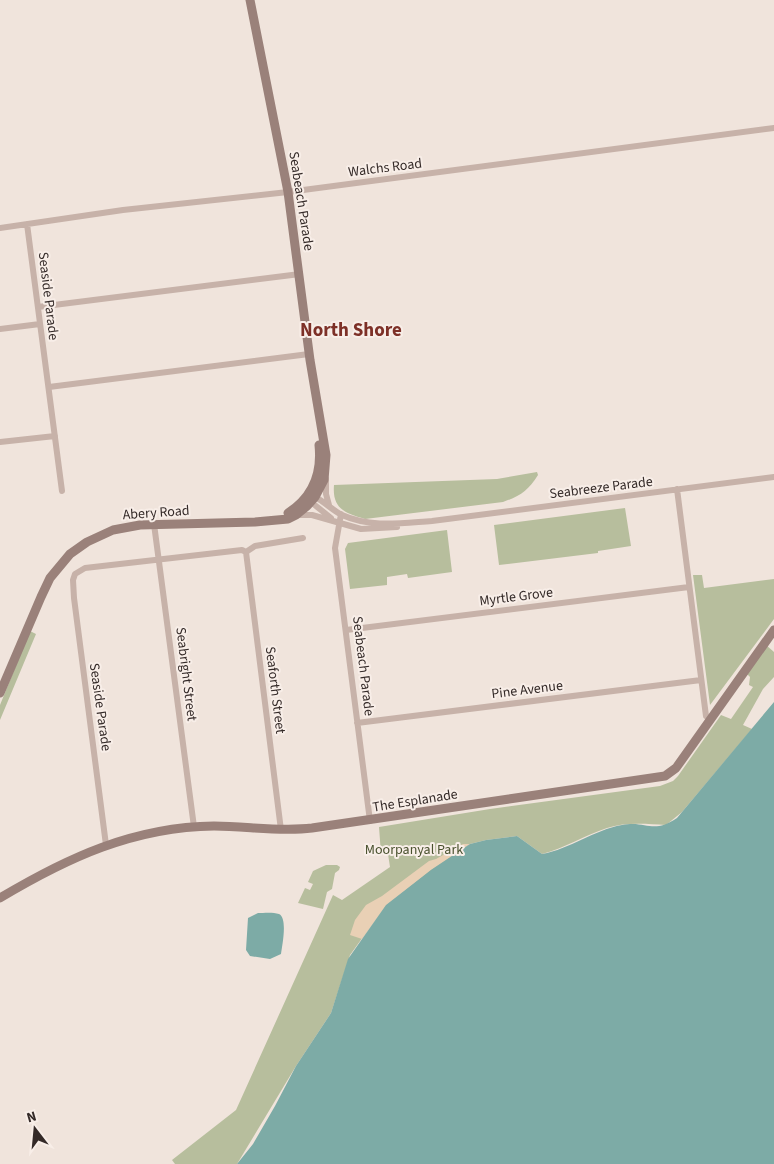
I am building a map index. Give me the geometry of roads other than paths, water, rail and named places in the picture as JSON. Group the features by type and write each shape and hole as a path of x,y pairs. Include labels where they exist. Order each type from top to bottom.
{"main road":[{"name":"Seabeach Parade","path":"250,0 288,192 326,467 324,480 312,498 277,519 266,522"},
{"name":"Seabeach Parade","path":"312,498 319,463 317,407"},
{"name":"Abery Road","path":"0,694 44,591 64,560 81,546 106,532 126,526 282,520 296,515 312,498"},
{"name":"The Esplanade","path":"0,898 57,865 106,845 151,833 194,827 223,826 281,830 312,828 370,821 666,776 676,768 774,630"}],"street":[{"name":"Walchs Road","path":"0,228 123,210 288,192 774,128"},
{"name":"Seaside Parade","path":"27,224 62,491"},
{"path":"38,307 300,274"},
{"path":"0,329 40,324"},
{"path":"49,387 309,354"},
{"path":"0,442 55,436"},
{"path":"326,467 326,498 332,509"},
{"name":"Seabreeze Parade","path":"296,515 309,514 361,529 374,530 677,489 774,478"},
{"path":"677,489 706,716 710,719"},
{"name":"Seabreeze Parade","path":"312,498 341,514 363,522 375,524 432,521"},
{"name":"Seabreeze Parade","path":"312,498 321,511 338,523"},
{"name":"Seabeach Parade","path":"341,514 335,548 370,821"},
{"name":"Seabright Street","path":"154,524 194,827"},
{"path":"159,560 242,550 246,552 255,546 303,538"},
{"name":"Seaforth Street","path":"246,552 281,830"},
{"name":"Seaside Parade","path":"106,845 73,577 76,572 85,568 159,560"},
{"name":"Myrtle Grove","path":"346,630 689,587"},
{"name":"Pine Avenue","path":"358,723 701,680"}],"water":[{"path":"774,702 774,1164 237,1164 253,1144 296,1066 331,1013 348,959 386,905 431,870 470,844 517,836 542,854 552,852 612,827 631,824 661,826 668,823 677,818"},
{"path":"258,913 279,914 282,917 284,932 281,954 270,959 250,956 246,950 248,918"}],"district":[{"name":"North Shore","path":"351,329"}],"park label":[{"name":"Moorpanyal Park","path":"414,849"}]}
